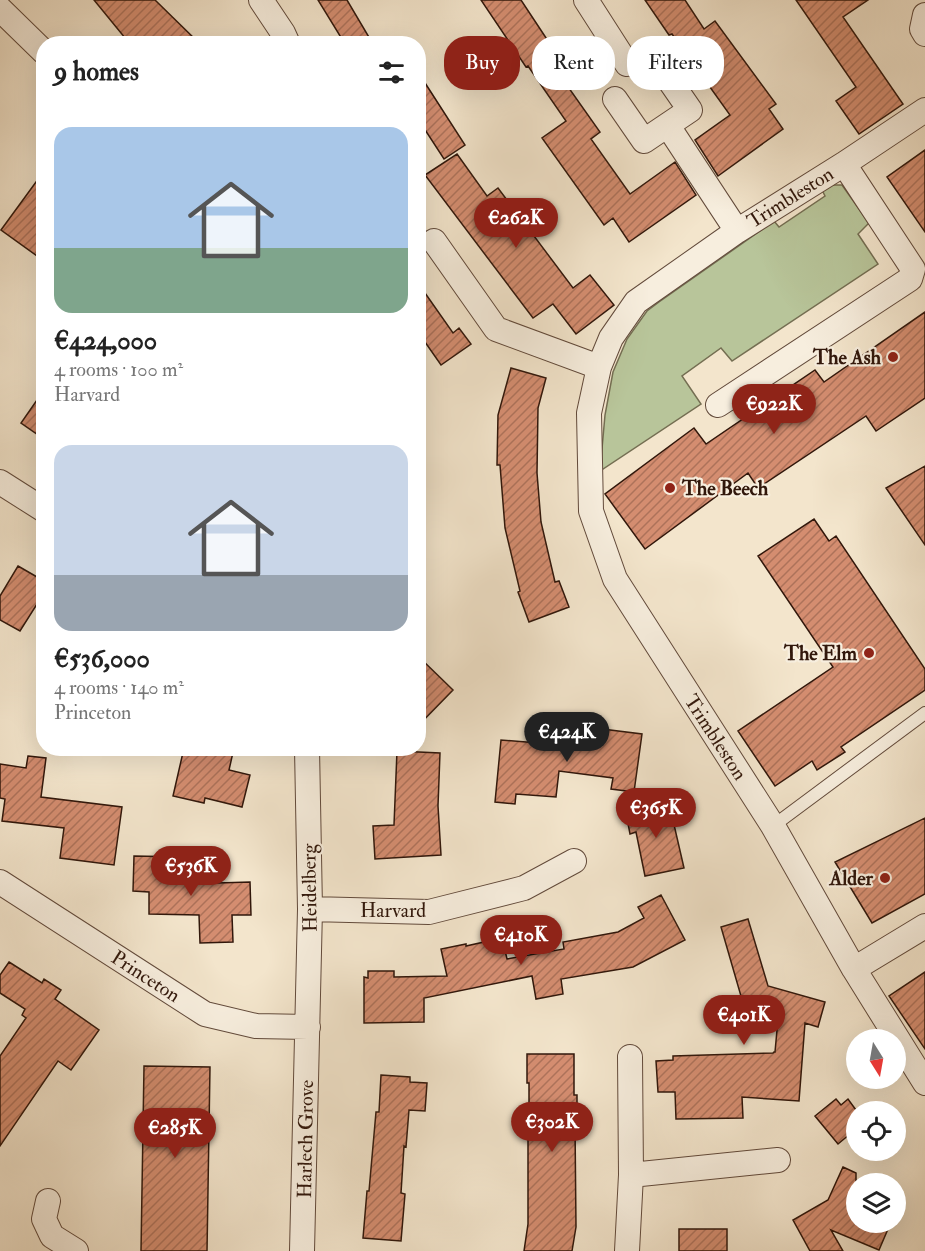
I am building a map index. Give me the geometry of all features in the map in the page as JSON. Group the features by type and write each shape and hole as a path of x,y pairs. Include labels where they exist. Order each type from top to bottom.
{"street":[{"path":"261,0 284,36"},
{"path":"586,0 627,64"},
{"path":"0,9 36,44"},
{"path":"925,15 922,29 925,34"},
{"path":"615,99 644,141 690,110 676,90"},
{"name":"Trimbleston","path":"925,110 844,164 736,231 636,302 611,338 599,367 589,413 591,512 615,579 773,826 854,969 925,1083"},
{"name":"Trimbleston","path":"668,126 736,231"},
{"name":"Trimbleston","path":"718,405 910,279 913,269 844,164"},
{"path":"434,241 496,330 599,367"},
{"path":"0,482 36,505"},
{"name":"Heidelberg","path":"307,756 310,909 308,1028"},
{"name":"Harvard","path":"310,909 429,912 524,888 574,861"},
{"name":"Princeton","path":"0,882 205,1014 256,1026 308,1028"},
{"path":"854,969 925,926"},
{"name":"Harlech Grove","path":"302,1251 308,1028"},
{"path":"627,1251 631,1175 630,1057"},
{"path":"631,1175 778,1160"},
{"path":"48,1201 44,1218 52,1236 76,1251"}],"lane":[{"path":"773,826 925,713"}],"green space":[{"path":"828,185 842,185 869,223 858,234 878,264 732,361 721,348 682,376 701,404 600,471 605,415 613,372 627,339 647,311 774,221 779,227 825,196 821,188"}],"building":[{"path":"94,0 155,0 192,36 123,36"},
{"path":"318,0 347,0 368,36 340,36"},
{"path":"481,0 521,0 545,36 532,36 532,72 520,58 520,36 505,36"},
{"path":"645,0 685,0 704,29 715,21 776,104 769,109 783,129 718,176 695,140 730,115 712,90 724,90 724,36 669,35"},
{"path":"796,0 868,0 843,17 903,104 859,134 836,101 856,87"},
{"path":"426,84 465,145 444,159 426,131"},
{"path":"545,90 570,90 600,132 591,139 630,194 675,162 696,195 629,242 613,218 604,225 542,138 566,121"},
{"path":"925,150 925,232 887,177"},
{"path":"457,154 487,196 498,188 573,288 590,275 614,305 576,334 553,304 533,318 426,174"},
{"path":"36,182 36,255 1,230"},
{"path":"426,294 453,333 459,328 471,344 441,365 426,343"},
{"path":"925,312 925,398 876,431 866,416 758,488 748,473 645,549 605,494 694,428 706,444 815,370 824,382"},
{"path":"511,368 546,378 538,408 537,473 541,522 555,582 559,581 569,607 529,622 518,592 520,591 505,528 500,465 497,465 498,415"},
{"path":"36,401 36,433 21,423"},
{"path":"925,466 925,545 886,488"},
{"name":"The Elm","path":"814,519 829,541 836,536 925,669 925,690 841,747 845,752 817,770 812,761 775,786 738,731 833,667 758,556"},
{"path":"18,566 36,576 36,606 20,631 0,620 0,596"},
{"path":"426,664 453,690 426,718"},
{"path":"578,726 642,734 634,792 611,789 613,778 559,771 556,797 516,794 515,804 495,802 501,740 575,746"},
{"path":"426,752 440,753 438,806 441,855 375,859 373,826 394,825 397,756 426,756"},
{"path":"28,756 46,758 41,797 122,807 114,865 60,858 64,828 2,821 5,799 0,798 0,764 26,768"},
{"path":"182,756 232,756 229,770 250,775 242,807 205,798 204,803 173,796"},
{"path":"669,803 684,868 645,876 636,832 630,834 626,813"},
{"name":"Alder","path":"925,818 925,894 872,923 835,862"},
{"path":"134,856 184,857 183,884 250,882 251,915 232,915 233,942 200,943 199,915 149,914 149,892 133,891"},
{"path":"661,895 685,940 633,967 561,979 563,994 536,999 532,976 424,998 424,1022 364,1023 364,977 368,978 368,971 394,971 394,977 447,976 441,949 502,938 507,959 564,949 563,942 618,932 644,918 638,907"},
{"path":"748,919 768,986 825,1002 818,1027 805,1023 799,1101 742,1097 743,1118 676,1119 675,1092 658,1092 656,1061 673,1060 673,1056 775,1052 778,1019 745,1010 721,927"},
{"path":"9,962 42,983 44,979 61,990 55,999 99,1030 71,1070 58,1061 0,1146 0,1056 26,1018 22,1015 25,1009 0,993 0,975"},
{"path":"925,972 925,1049 889,996"},
{"path":"527,1054 574,1054 574,1095 577,1095 576,1227 572,1251 524,1251 528,1224 529,1083 527,1083"},
{"path":"144,1066 210,1067 207,1251 141,1251"},
{"path":"381,1075 410,1077 410,1082 427,1083 425,1111 409,1110 401,1193 405,1194 401,1241 363,1238 376,1112 379,1112"},
{"path":"836,1099 841,1105 848,1099 849,1101 846,1101 846,1137 838,1144 815,1116"},
{"path":"843,1167 856,1173 846,1173 846,1233 886,1233 879,1250 831,1230 843,1251 810,1251 793,1220 828,1200"},
{"path":"679,1229 727,1229 727,1251 679,1251"}],"place":[{"name":"The Ash","path":"893,357"},
{"name":"The Beech","path":"670,488"},
{"name":"The Elm","path":"869,653"},
{"name":"Alder","path":"885,878"}]}
